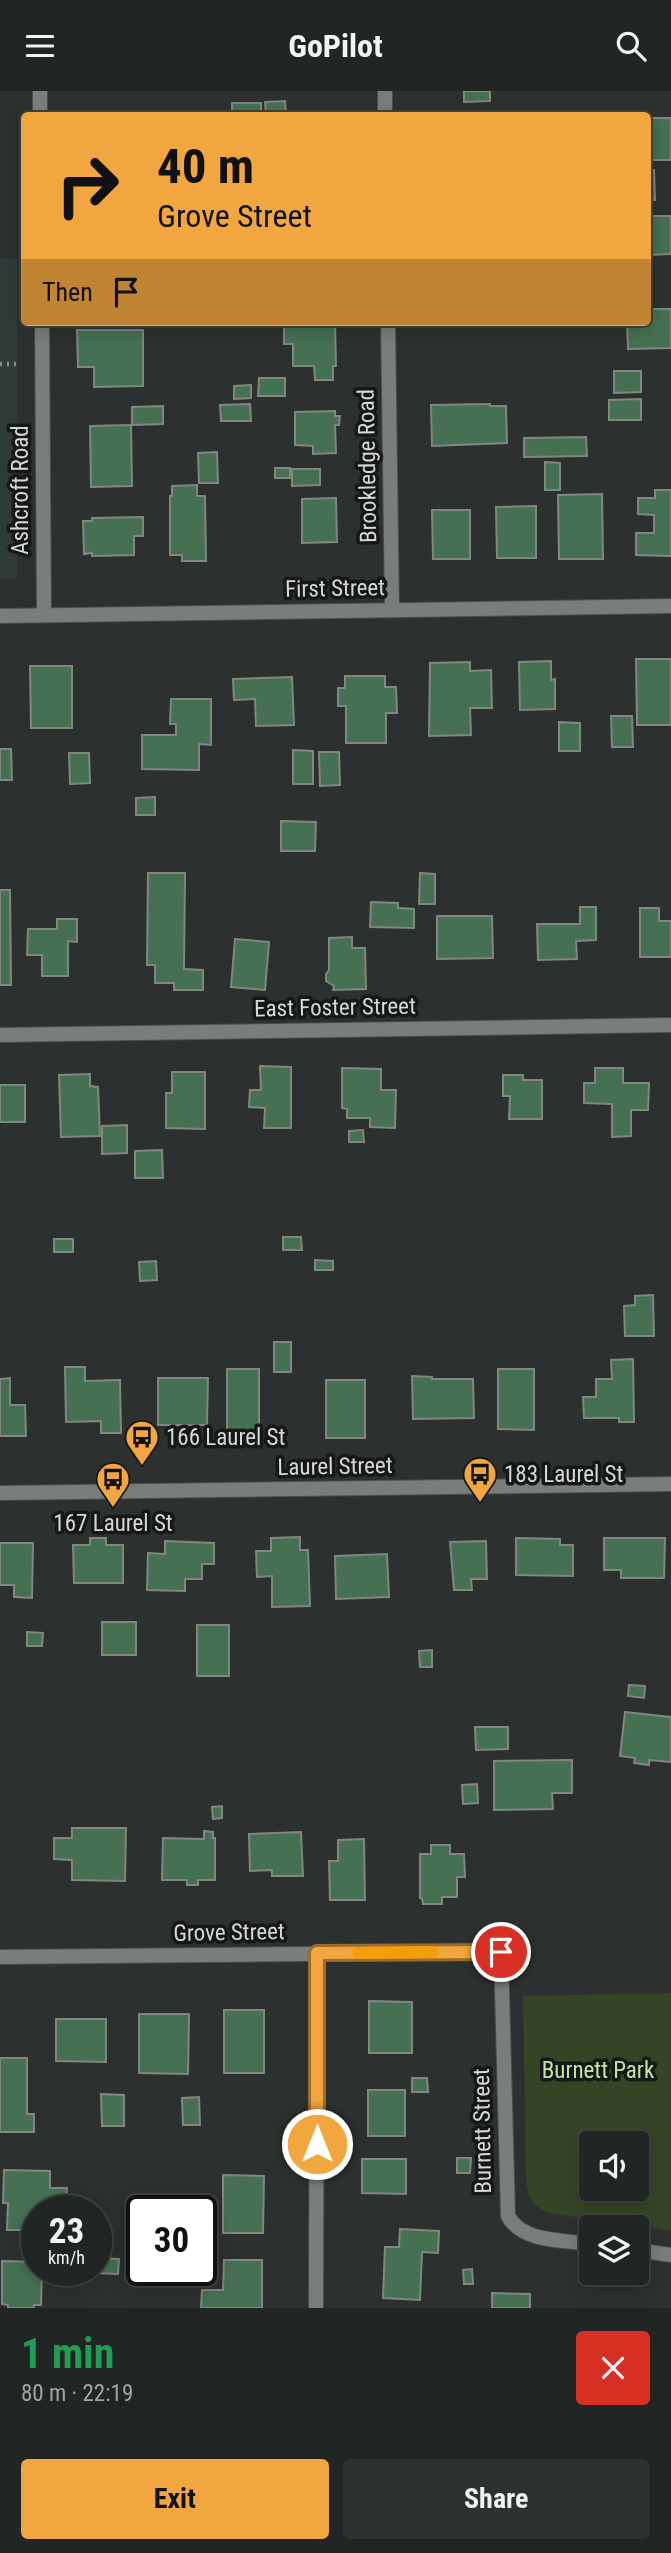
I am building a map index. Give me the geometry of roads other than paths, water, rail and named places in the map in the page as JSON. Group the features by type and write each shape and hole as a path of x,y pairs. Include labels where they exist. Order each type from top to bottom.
{"street":[{"path":"40,91 40,112"},
{"path":"385,91 385,112"},
{"name":"Ashcroft Road","path":"42,326 44,615"},
{"name":"Brookledge Road","path":"388,326 392,610"},
{"name":"First Street","path":"0,616 671,607"},
{"name":"East Foster Street","path":"0,1035 671,1025"},
{"name":"Laurel Street","path":"0,1493 671,1484"},
{"name":"Grove Street","path":"0,1957 501,1952"},
{"name":"Burnett Street","path":"501,1952 508,2216 516,2228 528,2235 579,2242"},
{"path":"316,2308 317,1953"},
{"path":"649,2252 671,2255"}],"place":[{"name":"166 Laurel St","path":"142,1467"},
{"name":"183 Laurel St","path":"480,1504"},
{"name":"167 Laurel St","path":"113,1509"}],"park label":[{"name":"Burnett Park","path":"598,2070"}]}
